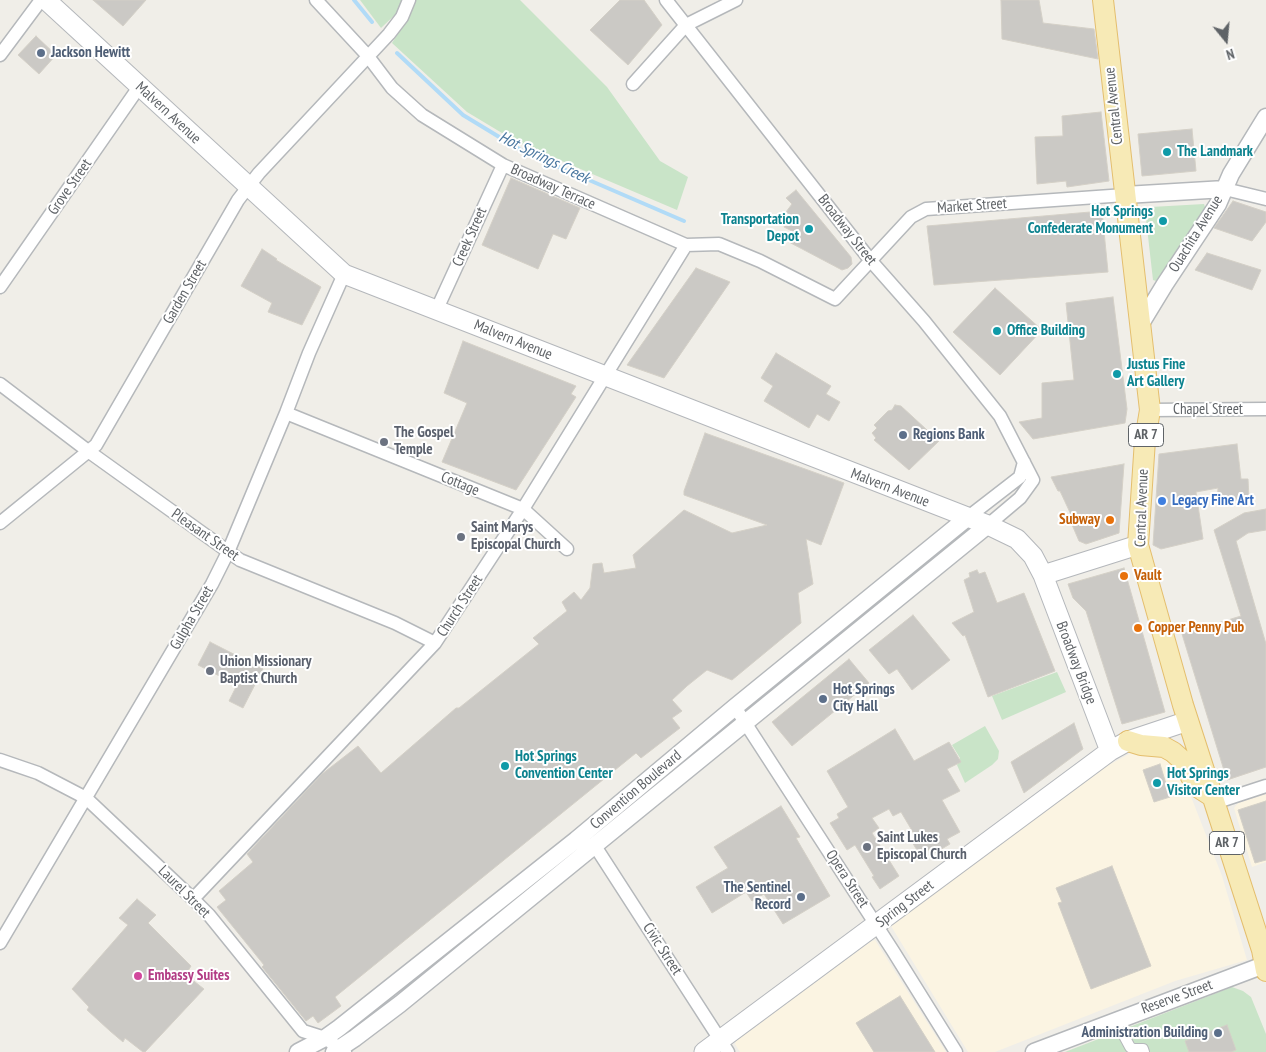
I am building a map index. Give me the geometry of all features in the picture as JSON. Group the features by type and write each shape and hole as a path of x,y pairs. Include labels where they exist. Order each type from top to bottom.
{"main road":[{"name":"Malvern Avenue","path":"46,0 344,274 988,525 1017,538 1033,556 1043,575"},
{"name":"Central Avenue","path":"1103,0 1150,410 1145,440 1138,545 1188,721 1262,950 1265,967"},
{"path":"1043,575 1138,545"},
{"name":"Broadway Bridge","path":"1043,575 1110,751"},
{"name":"Spring Street","path":"704,1052 724,1046 876,925 1110,751 1128,741 1188,721"},
{"path":"1128,741 1141,745 1164,747 1174,752 1182,760 1196,786 1213,800"}],"street":[{"path":"0,55 41,0"},
{"name":"Broadway Terrace","path":"316,0 367,55 392,88 422,115 503,165 686,245 719,244 760,261 835,299"},
{"name":"Garden Street","path":"0,523 96,445 248,187 395,26 402,17 409,0"},
{"name":"Broadway Street","path":"666,0 871,261 924,321 1000,416 1033,480 1020,498 988,525"},
{"path":"633,84 686,25 736,0"},
{"name":"Grove Street","path":"0,288 139,87"},
{"name":"Ouachita Avenue","path":"1140,325 1218,204 1231,174 1266,117"},
{"name":"Creek Street","path":"437,310 503,165"},
{"name":"Market Street","path":"835,299 911,217 926,209 1225,189 1266,200"},
{"name":"Church Street","path":"193,898 435,643 523,509 686,245"},
{"name":"Gulpha Street","path":"0,943 212,584 228,552 309,353 344,274"},
{"name":"Pleasant Street","path":"0,384 88,451 240,560 396,623 435,643"},
{"name":"Chapel Street","path":"1150,410 1266,409"},
{"name":"Cottage","path":"286,413 523,509 567,549"},
{"path":"967,518 1020,477 1024,462"},
{"name":"Convention Boulevard","path":"336,1048 576,840 735,707 967,518"},
{"name":"Convention Boulevard","path":"298,1052 336,1048 400,1004 988,525"},
{"name":"Opera Street","path":"735,707 956,1052"},
{"name":"Laurel Street","path":"0,760 38,773 86,798 209,915 303,1031 336,1048"},
{"path":"1213,800 1266,786"},
{"name":"Civic Street","path":"595,846 724,1046"},
{"name":"Reserve Street","path":"1034,1052 1265,967"},
{"path":"1124,1034 1130,1047 1137,1050 1146,1049"}],"shaded area":[{"path":"1157,748 1181,771 1222,876 1247,960 1175,981 995,1052 968,1052 891,926 1107,766 1131,753"},
{"path":"1266,794 1266,862 1252,867 1234,808 1238,803"},
{"path":"875,940 946,1052 740,1052 735,1044 736,1041"}],"green space":[{"path":"360,0 403,0 398,12 381,28"},
{"path":"415,0 520,0 607,87 660,161 688,177 677,210 517,142 467,112 392,43 411,13"},
{"path":"1204,204 1206,210 1156,281 1153,280 1145,210 1151,207"},
{"path":"1057,672 1066,692 1002,720 992,696"},
{"path":"985,726 999,751 998,759 965,783 957,765 960,758 952,745"},
{"path":"1232,987 1243,991 1251,997 1266,1034 1266,1052 1065,1052"}],"building":[{"path":"93,0 146,0 123,26"},
{"path":"620,0 644,0 662,25 628,65 590,30"},
{"path":"1001,0 1039,0 1043,23 1094,29 1098,59 1002,39"},
{"path":"36,36 56,55 39,74 18,55"},
{"path":"1101,112 1109,181 1067,187 1066,181 1037,184 1035,137 1063,136 1062,116"},
{"name":"The Landmark","path":"1192,129 1196,171 1142,176 1138,134"},
{"path":"511,178 580,208 566,239 553,234 538,269 482,245"},
{"name":"Transportation Depot","path":"796,190 851,257 852,264 848,268 842,270 787,241 792,231 784,227 791,215 786,212 792,204 786,198"},
{"path":"1233,201 1266,212 1266,222 1252,241 1214,228"},
{"path":"1102,211 1108,272 934,285 927,226"},
{"path":"262,249 276,260 321,287 302,325 268,312 272,303 241,286"},
{"path":"1207,253 1261,270 1252,290 1195,270"},
{"path":"696,268 730,282 664,378 627,365"},
{"name":"Office Building","path":"995,288 1042,330 1000,375 953,332"},
{"path":"1113,297 1127,409 1125,423 1033,439 1019,422 1042,418 1042,383 1074,380 1066,303"},
{"path":"463,341 576,386 571,394 576,397 516,490 442,462 467,403 444,393"},
{"path":"776,353 831,386 826,394 840,402 829,421 817,414 809,428 764,401 773,386 761,378"},
{"name":"Regions Bank","path":"895,405 901,406 939,441 909,470 874,440 876,438 872,433 877,428 874,425 888,411 892,410"},
{"name":"Hot Springs Convention Center","path":"705,433 844,483 821,545 806,539 813,584 798,593 801,623 732,680 707,670 687,686 672,700 682,711 672,718 680,728 641,758 636,753 335,997 341,1006 318,1023 313,1016 306,1021 217,907 226,900 219,891 253,862 247,854 322,774 358,746 381,773 456,708 459,708 539,644 533,638 567,611 562,602 574,592 581,600 590,588 593,564 602,563 604,573 636,568 633,555 684,510 732,533 767,525 684,495"},
{"path":"1237,444 1241,479 1248,479 1249,498 1217,504 1218,488 1196,492 1203,539 1161,549 1153,545 1159,454"},
{"path":"1124,464 1119,533 1086,544 1079,541 1070,520 1073,519 1051,477"},
{"path":"1266,509 1266,530 1248,533 1236,541 1266,644 1266,767 1227,780 1182,634 1241,616 1214,530 1244,513"},
{"path":"1124,568 1165,712 1122,724 1086,611 1073,598 1068,584"},
{"path":"977,570 979,574 985,572 997,603 1024,593 1055,671 988,697 965,635 963,636 952,623 974,612 964,580 970,577 969,573"},
{"path":"913,615 950,660 912,690 897,669 889,674 869,650"},
{"path":"210,642 263,669 243,708 229,701 237,685 198,665"},
{"path":"849,659 869,683 792,746 772,722"},
{"path":"1074,723 1083,749 1024,793 1011,762"},
{"path":"895,729 914,761 949,742 961,762 947,769 960,791 942,800 960,832 947,839 950,844 933,854 930,849 920,855 912,842 917,839 901,812 893,816 889,809 872,818 879,828 872,833 899,876 880,889 855,845 847,850 830,823 839,818 837,814 848,807 827,771"},
{"name":"Hot Springs Visitor Center","path":"1160,764 1170,797 1154,802 1143,770"},
{"path":"1266,801 1266,860 1255,863 1238,810"},
{"path":"781,806 800,837 796,838 830,896 783,924 764,894 752,901 746,892 712,913 696,887 728,868 714,847"},
{"path":"1112,866 1151,966 1091,989 1058,903 1062,902 1056,888"},
{"name":"Embassy Suites","path":"137,899 156,915 148,923 191,966 188,971 192,975 190,978 204,989 145,1052 125,1038 123,1042 110,1031 87,1010 89,1007 72,989 128,925 119,918"},
{"path":"900,996 935,1052 874,1052 856,1023"},
{"name":"Administration Building","path":"1227,1025 1236,1050 1231,1052 1189,1052 1185,1041"}],"waterway":[{"name":"Hot Springs Creek","path":"354,0 372,22"},
{"name":"Hot Springs Creek","path":"397,53 463,115 524,152 684,221"}],"place":[{"name":"Jackson Hewitt","path":"41,53"},
{"name":"The Landmark","path":"1167,152"},
{"name":"Hot Springs Confederate Monument","path":"1163,221"},
{"name":"Transportation Depot","path":"809,229"},
{"name":"Office Building","path":"997,331"},
{"name":"Justus Fine Art Gallery","path":"1117,374"},
{"name":"Regions Bank","path":"903,435"},
{"name":"The Gospel Temple","path":"384,442"},
{"name":"Legacy Fine Art","path":"1162,501"},
{"name":"Subway","path":"1110,520"},
{"name":"Saint Marys Episcopal Church","path":"461,537"},
{"name":"Vault","path":"1124,576"},
{"name":"Copper Penny Pub","path":"1138,628"},
{"name":"Union Missionary Baptist Church","path":"210,671"},
{"name":"Hot Springs City Hall","path":"823,699"},
{"name":"Hot Springs Convention Center","path":"505,766"},
{"name":"Hot Springs Visitor Center","path":"1157,783"},
{"name":"Saint Lukes Episcopal Church","path":"867,847"},
{"name":"The Sentinel Record","path":"801,897"},
{"name":"Embassy Suites","path":"138,976"},
{"name":"Administration Building","path":"1218,1033"}]}
